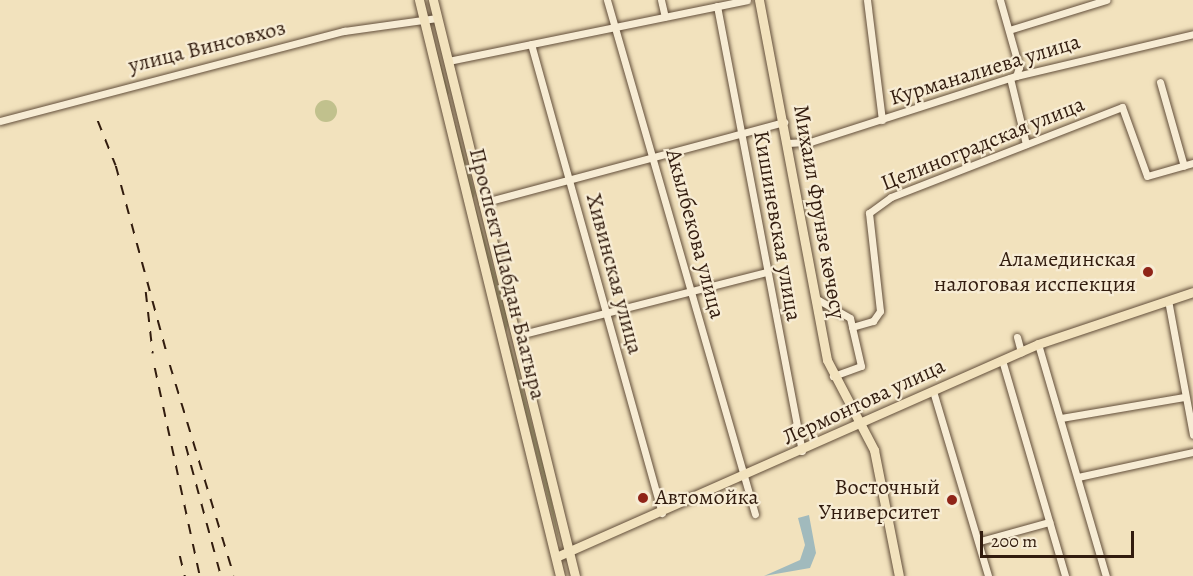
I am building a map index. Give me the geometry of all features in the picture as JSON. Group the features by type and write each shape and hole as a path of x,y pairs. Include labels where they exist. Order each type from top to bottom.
{"main road":[{"name":"Проспект Шабдан Баатыра","path":"419,0 560,576"},
{"name":"Проспект Шабдан Баатыра","path":"433,0 575,576"},
{"name":"Михаил Фрунзе көчөсү","path":"759,0 788,143 813,296 834,376 863,423 883,479 899,576"},
{"path":"444,102 457,99"},
{"path":"450,123 462,119"},
{"path":"470,207 482,203"},
{"name":"Лермонтова улица","path":"556,557 663,514 802,453 1038,344 1193,292"},
{"path":"503,338 515,336"}],"street":[{"name":"Акылбекова улица","path":"607,0 656,158 743,478 755,514"},
{"path":"661,0 665,17"},
{"path":"705,0 706,8"},
{"path":"448,61 747,0"},
{"path":"867,0 882,120"},
{"path":"1000,0 1019,67 1013,77 1026,144"},
{"path":"1009,30 1084,3 1106,0"},
{"name":"Кишиневская улица","path":"717,6 802,453"},
{"name":"улица Винсовхоз","path":"0,121 344,31 437,18"},
{"name":"Курманалиева улица","path":"788,143 882,120 1013,77 1193,34"},
{"name":"Хивинская улица","path":"531,44 604,311 663,514"},
{"path":"1160,82 1184,166"},
{"name":"Целиноградская улица","path":"852,327 873,321 880,310 871,211 1026,144 1124,107 1148,176 1193,163"},
{"path":"482,203 784,122"},
{"path":"515,336 604,311 766,272"},
{"path":"813,296 850,318 861,366 834,376"},
{"path":"1168,300 1184,397 1193,435"},
{"path":"1017,337 1021,352"},
{"path":"1038,344 1064,418 1106,576"},
{"path":"1002,360 1065,576"},
{"path":"933,391 980,541 988,576"},
{"path":"1064,418 1184,397"},
{"path":"1081,476 1193,452"},
{"path":"980,541 1049,522"}],"green space":[{"path":"433,44 435,44 449,93 447,96"},
{"path":"326,100 334,103 337,111 334,119 326,122 318,119 315,111 318,103"},
{"path":"455,124 475,193 473,200 453,125"},
{"path":"476,209 509,322 506,332 474,210"},
{"path":"509,340 548,483 560,545 507,343"}],"water":[{"path":"809,515 816,553 810,568 764,576 800,560 805,545 798,518"}],"railway":[{"path":"98,121 116,166 166,350"},
{"path":"146,292 153,354"},
{"path":"170,365 234,576"},
{"path":"155,368 200,576"},
{"path":"186,446 221,576"},
{"path":"180,556 185,576"}],"place":[{"name":"Аламединская налоговая исспекция","path":"1148,272"},
{"name":"Автомойка","path":"643,498"},
{"name":"Восточный Университет","path":"952,500"}]}
